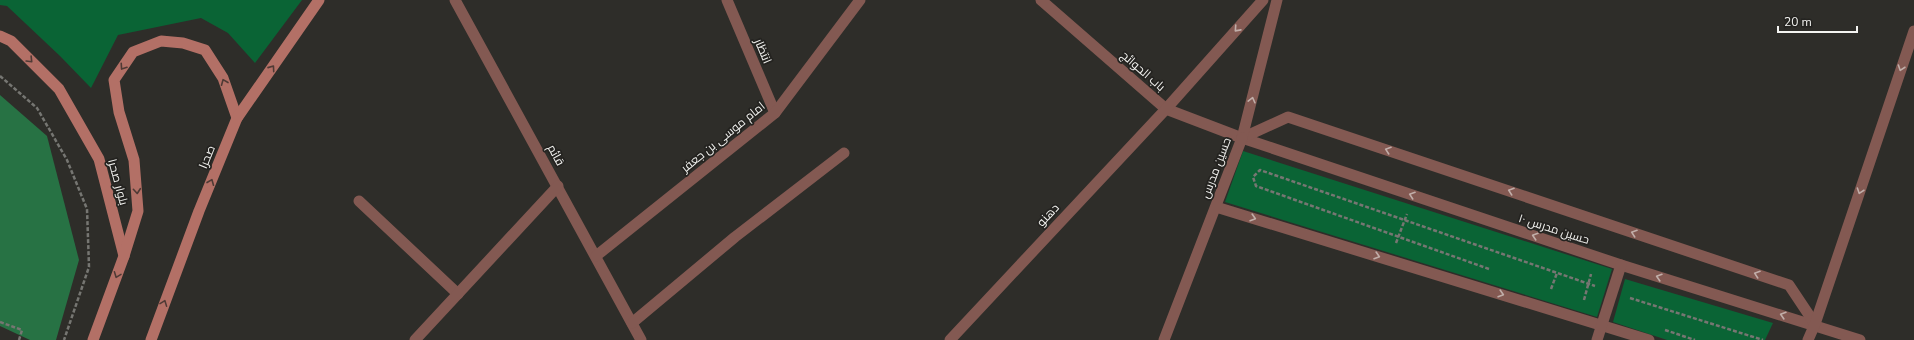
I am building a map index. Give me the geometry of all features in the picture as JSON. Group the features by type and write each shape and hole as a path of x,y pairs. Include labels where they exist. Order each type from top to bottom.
{"main road":[{"name":"صحرا","path":"151,340 199,211 237,118 319,0"},
{"name":"بلوار صحرا","path":"0,36 11,41 58,89 99,159 124,256"},
{"path":"93,340 124,256 138,210 134,160 118,112 114,80 133,52 161,41 183,43 205,50 223,78 237,118"}],"street":[{"name":"قائم","path":"455,0 641,340"},
{"name":"انتظار","path":"727,0 775,113"},
{"name":"امام موسی بن جعفر","path":"596,256 775,113 860,0"},
{"name":"باب الحوائج","path":"1041,0 1166,109 1242,138"},
{"path":"1166,109 1263,0"},
{"name":"حسین مدرس","path":"1164,340 1242,138 1277,0"},
{"path":"1808,340 1815,324 1914,31"},
{"name":"دهنو","path":"950,340 1166,109"},
{"path":"1242,138 1288,117 1789,285 1815,324"},
{"name":"حسین مدرس ۱۰","path":"1242,138 1622,265 1815,324 1860,340"},
{"path":"632,323 735,238 844,153"},
{"path":"421,338 458,294 558,186"},
{"path":"359,201 458,294"},
{"path":"1216,207 1649,340"},
{"path":"1597,340 1622,265"}],"path":[{"path":"0,76 37,108 67,160 87,209 89,267 64,340"},
{"path":"1493,270 1256,186 1253,177 1260,170 1612,292 1763,340"},
{"path":"1389,260 1399,237 1413,196"},
{"path":"1584,302 1596,256"},
{"path":"1550,290 1557,273"},
{"path":"1543,288 1557,293"},
{"path":"1577,300 1606,310"},
{"path":"0,322 22,330 18,340"},
{"path":"1658,328 1695,340"}],"green space":[{"path":"0,0 302,0 255,63 228,33 201,18 118,35 91,88 60,56 7,6 0,5"},
{"path":"0,95 47,136 79,260 56,340 30,340 0,326"},
{"path":"1243,151 1612,269 1597,317 1225,202"},
{"path":"1625,279 1773,323 1765,340 1667,340 1613,322"}]}
